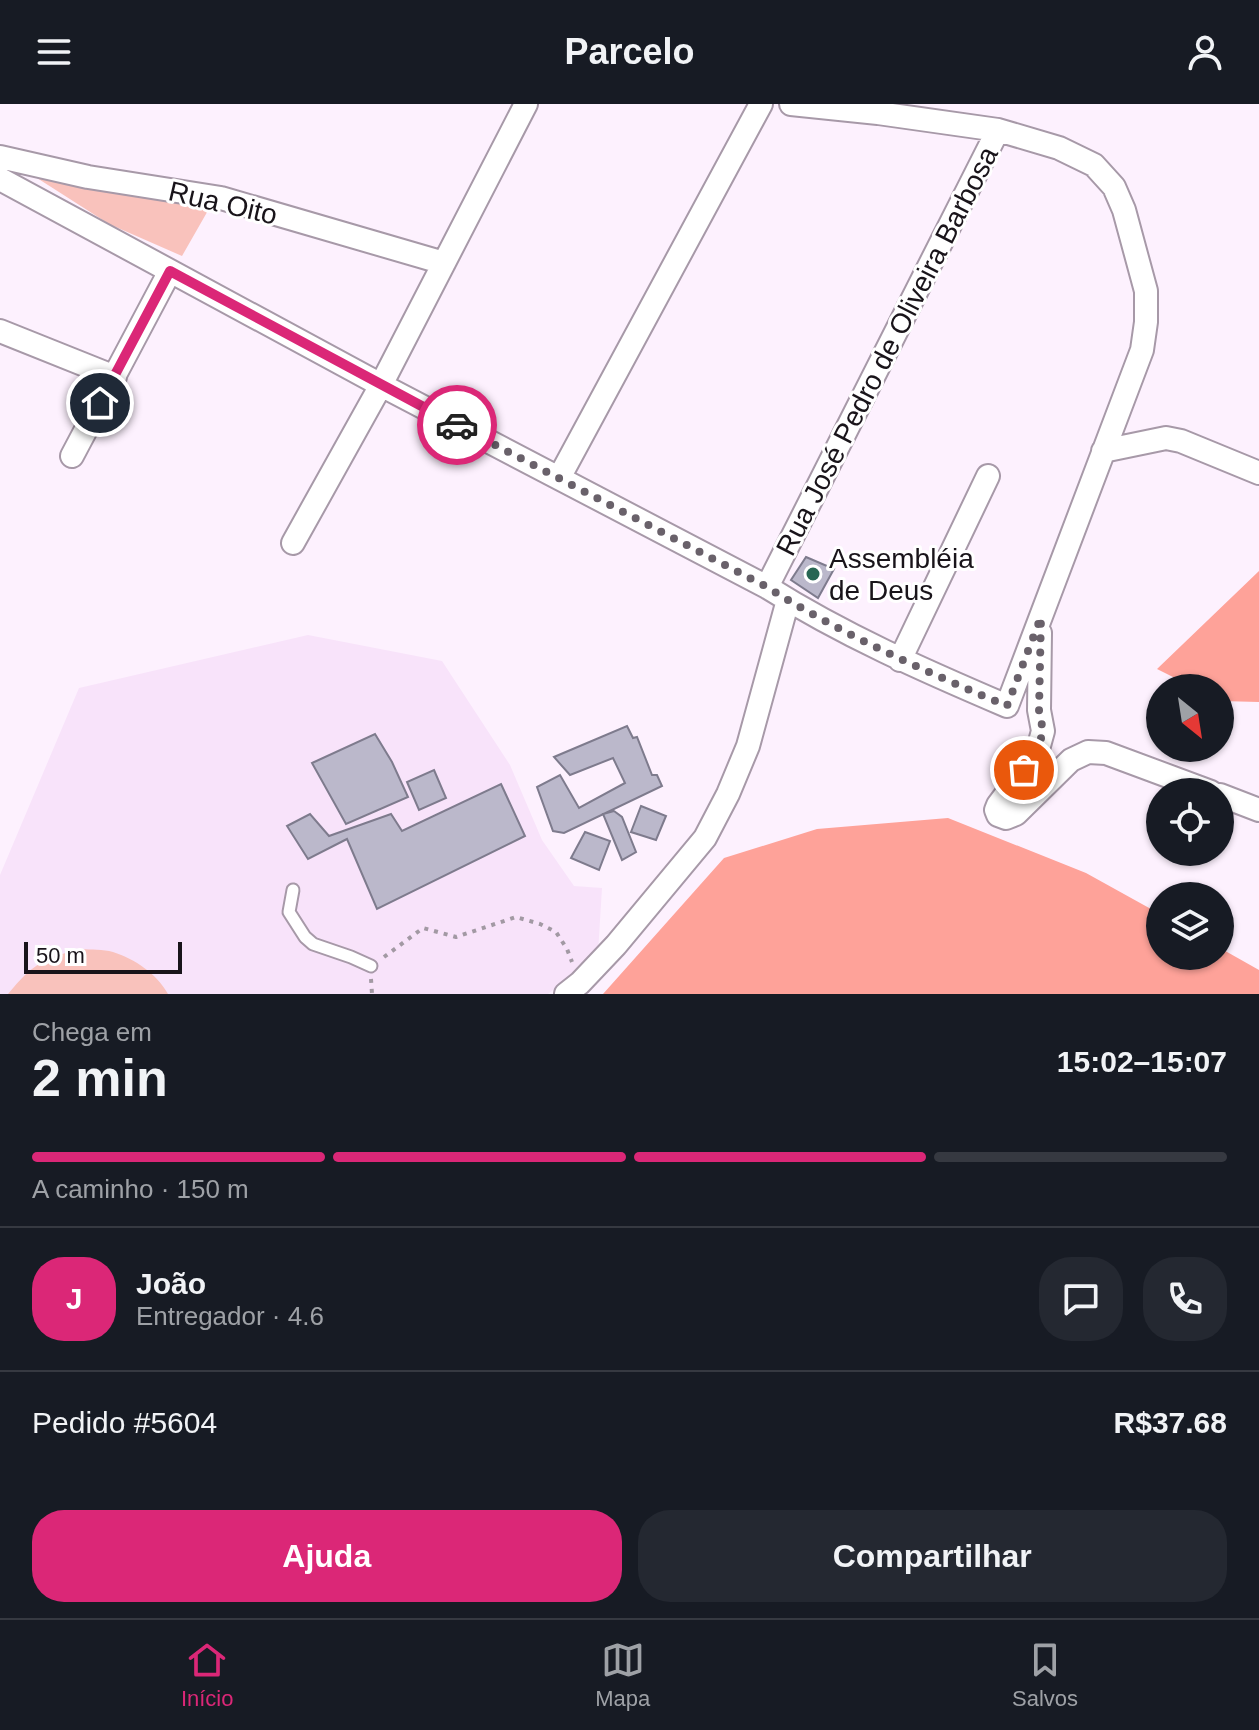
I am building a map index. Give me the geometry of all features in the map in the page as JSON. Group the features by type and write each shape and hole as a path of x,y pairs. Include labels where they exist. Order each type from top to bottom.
{"street":[{"path":"293,543 381,385 526,104"},
{"path":"559,478 761,104"},
{"name":"Rua José Pedro de Oliveira Barbosa","path":"767,587 998,130 791,104"},
{"path":"0,179 900,660 1007,706 1142,350 1146,291 1124,210 1114,187 1094,165 1059,148 998,130"},
{"name":"Rua Oito","path":"0,157 88,177 221,198 444,263"},
{"path":"72,456 170,271"},
{"path":"0,331 115,377"},
{"path":"1103,451 1166,438 1259,472"},
{"path":"900,660 988,476"},
{"name":"Rua José Pedro de Oliveira Barbosa","path":"573,989 616,945 705,838 748,746 788,600"},
{"path":"1041,617 1039,710 1043,731 1037,753 998,805 998,815 1006,818 1016,814 1071,760 1088,752 1106,753 1173,778"},
{"path":"1234,800 1255,807"}],"lane":[{"path":"293,890 289,912 305,937 313,944 371,966"}],"path":[{"path":"372,994 371,966 423,928 456,937 516,917 556,932 567,949 573,989"}],"shaded area":[{"path":"37,178 77,179 210,207 182,256 109,224"},
{"path":"1259,571 1259,702 1234,701 1234,674 1167,674 1157,669"},
{"path":"308,635 442,661 510,765 542,840 574,886 602,888 598,953 548,994 0,994 0,875 79,688"},
{"path":"948,818 1086,873 1146,906 1146,970 1234,970 1234,956 1259,970 1259,994 603,994 724,858 817,829"},
{"path":"81,949 109,951 129,959 152,974 168,994 8,994 40,964"}],"building":[{"name":"Assembléia de Deus","path":"806,557 834,569 818,598 791,580"},
{"path":"627,726 633,738 637,737 652,775 657,775 662,786 564,833 553,831 537,787 560,775 579,808 625,783 613,758 570,775 554,757"},
{"path":"375,734 408,797 346,824 312,763"},
{"path":"434,770 446,798 419,810 407,782"},
{"path":"501,784 525,836 377,909 347,839 308,859 287,826 310,814 329,836 391,814 402,831"},
{"path":"641,806 666,816 656,840 631,832"},
{"path":"614,811 622,817 636,852 622,860 603,814"},
{"path":"585,832 610,841 599,870 571,858"}],"way so far":[{"path":"457,425 900,660 1007,706 1041,617 1039,710 1043,731 1037,753 1024,770"}],"place":[{"name":"Assembléia de Deus","path":"813,574"}],"route":[{"path":"100,403 170,271 457,425"}]}
